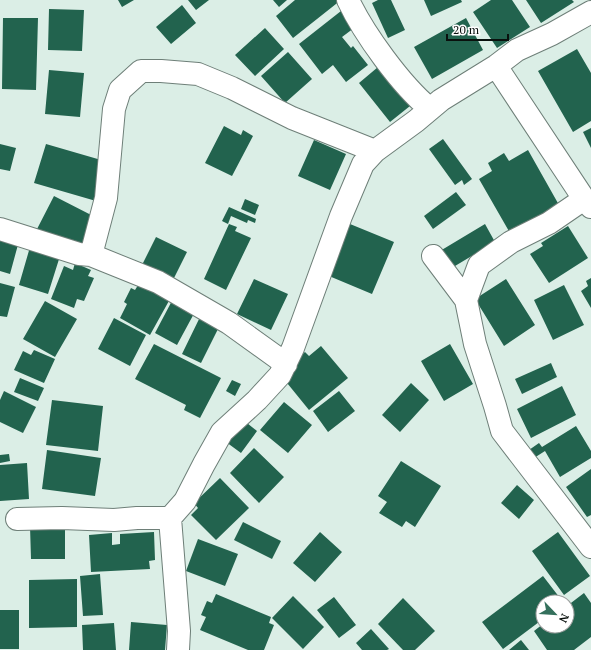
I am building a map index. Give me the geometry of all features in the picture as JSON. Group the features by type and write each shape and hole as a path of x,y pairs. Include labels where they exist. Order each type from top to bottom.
{"street":[{"path":"348,0 382,56 416,96 430,108"},
{"path":"178,650 179,631 170,518 185,501 222,432 257,400 280,375 286,364 320,269 363,164 375,151 441,100 496,66 517,50 552,34 591,12"},
{"path":"466,300 479,265 510,242 587,203 496,66"},
{"path":"91,255 106,198 114,109 120,90 141,71 198,74 232,88 292,118 375,151"},
{"path":"0,229 79,254 91,255 158,282 229,323 286,364"},
{"path":"433,256 466,300 475,344 502,431 591,547"},
{"path":"18,519 62,518 114,520 170,518"}],"building":[{"path":"118,0 134,0 122,7"},
{"path":"188,0 209,0 196,10"},
{"path":"273,0 287,0 279,7"},
{"path":"295,0 341,0 293,38 276,16"},
{"path":"378,0 391,0 405,30 388,38 372,3"},
{"path":"424,0 461,0 462,2 431,16"},
{"path":"491,0 512,0 530,27 497,48 473,12"},
{"path":"526,0 572,0 574,2 541,23"},
{"path":"182,5 196,23 171,44 156,27"},
{"path":"49,9 84,10 82,51 48,50"},
{"path":"341,11 354,28 342,37 351,48 353,46 368,65 346,82 333,65 322,74 299,44"},
{"path":"3,18 38,18 36,90 2,89"},
{"path":"466,18 483,50 432,79 414,47"},
{"path":"265,28 284,49 255,76 235,55"},
{"path":"577,49 591,73 591,121 573,132 538,71"},
{"path":"288,52 312,79 285,103 261,76"},
{"path":"378,67 410,106 390,122 359,83"},
{"path":"49,70 84,73 80,117 45,114"},
{"path":"224,126 241,135 243,130 253,136 232,176 205,163"},
{"path":"591,128 591,148 583,132"},
{"path":"443,139 472,179 464,185 462,180 455,185 429,149"},
{"path":"314,140 346,154 330,190 298,176"},
{"path":"0,144 16,148 10,171 0,169"},
{"path":"46,144 108,162 96,201 34,183"},
{"path":"528,150 559,205 510,233 479,179 492,171 488,163 504,153 509,161"},
{"path":"456,192 466,205 433,229 424,216"},
{"path":"54,196 97,218 79,253 36,231"},
{"path":"245,199 259,205 255,215 241,209"},
{"path":"229,207 256,219 255,223 248,220 247,223 231,216 228,224 222,221"},
{"path":"229,224 237,227 235,231 251,238 226,290 204,279"},
{"path":"350,224 394,242 372,294 329,276"},
{"path":"485,224 495,242 450,269 440,251"},
{"path":"568,226 588,258 549,283 530,254 543,246 541,243"},
{"path":"0,236 19,241 10,274 0,271"},
{"path":"156,237 187,252 170,286 139,271"},
{"path":"30,247 60,256 48,294 19,285"},
{"path":"75,263 91,270 88,276 94,278 84,301 77,299 74,308 51,299 64,266 73,270"},
{"path":"591,278 591,308 581,291 588,286 586,281"},
{"path":"254,279 288,294 271,330 237,314"},
{"path":"506,279 535,325 504,346 475,299"},
{"path":"140,282 170,299 150,335 120,318 127,304 124,302 131,288 135,290"},
{"path":"0,283 15,287 7,317 0,316"},
{"path":"564,285 584,325 553,340 534,300"},
{"path":"174,297 197,308 177,345 155,333"},
{"path":"45,301 77,319 55,357 23,339"},
{"path":"201,315 220,325 201,363 182,354"},
{"path":"114,318 146,335 130,366 98,349"},
{"path":"154,344 221,378 200,418 184,410 186,405 135,379"},
{"path":"450,344 473,384 444,401 421,361"},
{"path":"321,346 348,378 309,410 283,378 297,366 293,362 305,352 309,356"},
{"path":"34,350 55,359 44,383 14,370 23,351 31,355"},
{"path":"551,363 557,377 522,394 515,379"},
{"path":"20,378 44,388 38,401 14,392"},
{"path":"232,380 241,384 235,396 226,391"},
{"path":"411,383 429,400 400,432 382,415"},
{"path":"562,386 576,415 531,438 517,409"},
{"path":"4,391 36,407 23,433 0,422 0,400"},
{"path":"339,391 355,411 328,432 313,411"},
{"path":"52,400 103,406 98,451 46,445"},
{"path":"284,402 312,425 288,453 260,430"},
{"path":"242,419 257,431 241,453 226,442"},
{"path":"576,426 591,451 591,458 560,477 545,451 534,458 529,450 539,443 542,447"},
{"path":"254,448 284,477 259,503 230,473"},
{"path":"47,450 101,458 95,496 42,489"},
{"path":"9,454 10,461 0,463 0,455"},
{"path":"401,461 441,486 415,527 406,521 402,527 379,513 387,502 378,496"},
{"path":"27,463 29,499 0,501 0,465"},
{"path":"591,469 591,515 587,517 566,487"},
{"path":"220,478 249,508 216,540 191,515 198,508 194,503"},
{"path":"517,485 534,500 519,519 501,503"},
{"path":"243,522 281,541 272,559 234,540"},
{"path":"30,526 65,526 65,559 31,559"},
{"path":"154,532 155,560 149,561 150,569 91,572 89,535 112,533 112,545 120,544 120,534"},
{"path":"320,532 342,552 315,582 293,563"},
{"path":"558,532 590,576 563,594 532,551"},
{"path":"198,539 238,554 225,586 186,571"},
{"path":"100,574 103,615 83,616 80,576"},
{"path":"543,576 557,594 535,594 535,625 503,649 482,622"},
{"path":"77,579 77,627 29,628 29,580"},
{"path":"584,593 591,603 591,637 574,650 547,650 536,634 575,634 575,600"},
{"path":"216,594 271,617 269,623 274,625 264,650 248,650 200,630 206,617 201,615 207,601 212,603"},
{"path":"293,596 324,627 303,649 272,618"},
{"path":"334,597 356,625 339,638 317,610"},
{"path":"403,598 435,631 415,650 403,650 378,624"},
{"path":"0,610 19,610 19,649 0,649"},
{"path":"131,622 167,625 165,650 129,650"},
{"path":"114,623 116,650 83,650 82,625"},
{"path":"371,629 389,649 362,650 356,643"},
{"path":"521,640 529,650 509,650"}]}
